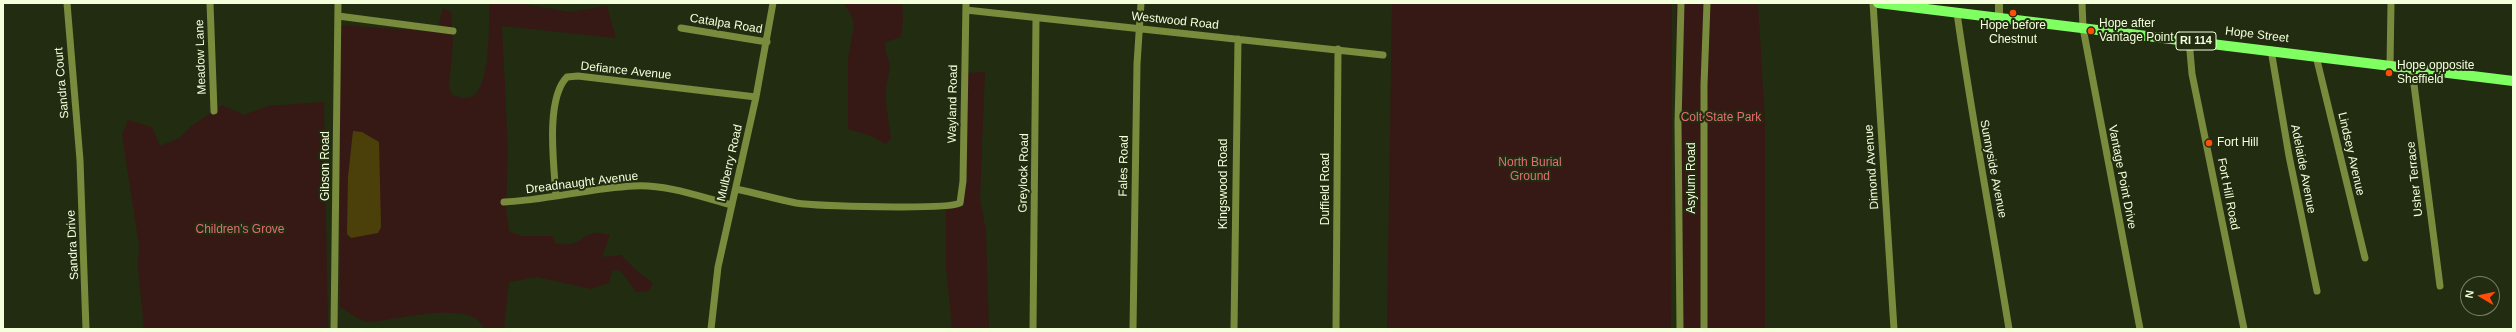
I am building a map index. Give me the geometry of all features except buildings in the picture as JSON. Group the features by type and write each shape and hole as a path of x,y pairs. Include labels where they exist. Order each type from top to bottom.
{"main road":[{"name":"Hope Street","path":"1878,3 2271,50 2513,81"}],"street":[{"name":"Sandra Court","path":"67,3 80,160"},
{"name":"Meadow Lane","path":"210,3 214,111"},
{"name":"Gibson Road","path":"334,329 338,3"},
{"name":"Mulberry Road","path":"711,329 718,267 756,97 773,3"},
{"name":"Fales Road","path":"1133,329 1139,29 1141,3"},
{"name":"Asylum Road","path":"1680,3 1678,123 1680,329"},
{"name":"Asylum Road","path":"1704,329 1704,93 1707,3"},
{"name":"Dimond Avenue","path":"1873,3 1894,329"},
{"path":"1999,3 1999,18"},
{"name":"Vantage Point Drive","path":"2082,3 2083,28 2140,329"},
{"path":"2390,66 2391,3"},
{"name":"Westwood Road","path":"966,6 1036,18 1383,55"},
{"name":"Wayland Road","path":"736,189 796,203 909,206 957,204 961,199 963,181 966,6"},
{"name":"Sunnyside Avenue","path":"1957,13 1976,142 1986,188 2009,329"},
{"path":"338,16 453,31"},
{"name":"Greylock Road","path":"1033,329 1036,18"},
{"name":"Catalpa Road","path":"681,28 767,42"},
{"name":"Kingswood Road","path":"1234,329 1238,39"},
{"name":"Fort Hill Road","path":"2189,40 2192,74 2244,329"},
{"name":"Duffield Road","path":"1336,329 1338,50"},
{"name":"Adelaide Avenue","path":"2271,50 2289,156 2317,291"},
{"name":"Lindsey Avenue","path":"2316,56 2365,258"},
{"name":"Usher Terrace","path":"2412,69 2440,286"},
{"name":"Defiance Avenue","path":"556,196 554,120 559,87 567,77 578,76 756,97"},
{"name":"Sandra Drive","path":"80,160 86,329"},
{"name":"Dreadnaught Avenue","path":"504,202 528,201 634,186 674,190 732,205"}],"green space":[{"path":"489,3 518,3 570,12 607,6 616,38 502,26 508,150 506,209 509,231 521,236 553,236 555,243 567,245 594,233 610,235 602,257 621,255 637,271 653,283 649,291 636,292 621,271 612,270 609,283 591,289 537,277 509,282 504,329 484,329 477,320 465,314 449,313 412,316 379,321 364,321 340,307 340,25 437,32 443,8 451,12 453,41 449,87 452,95 468,98 473,96 479,89 486,66 489,38"},
{"path":"844,3 902,3 903,21 901,37 886,42 885,50 890,65 885,96 891,138 886,144 871,136 848,129 848,59 854,25 852,17"},
{"name":"North Burial Ground","path":"1392,3 1672,3 1671,329 1387,329"},
{"name":"Colt State Park","path":"1676,3 1758,3 1765,123 1765,329 1681,329"},
{"path":"985,72 980,198 986,231 989,329 952,329 946,267 946,210 964,206 967,73"},
{"name":"Children's Grove","path":"324,102 328,329 144,329 138,268 139,245 122,135 128,120 152,127 160,146 180,138 189,128 222,105 244,115 268,106"}],"shaded area":[{"path":"353,131 362,132 379,142 381,227 378,233 351,238 347,234 348,177"}],"place":[{"name":"Hope before Chestnut","path":"2013,13"},
{"name":"Hope after Vantage Point","path":"2091,31"},
{"name":"Hope opposite Sheffield","path":"2389,73"},
{"name":"Fort Hill","path":"2209,143"}]}
